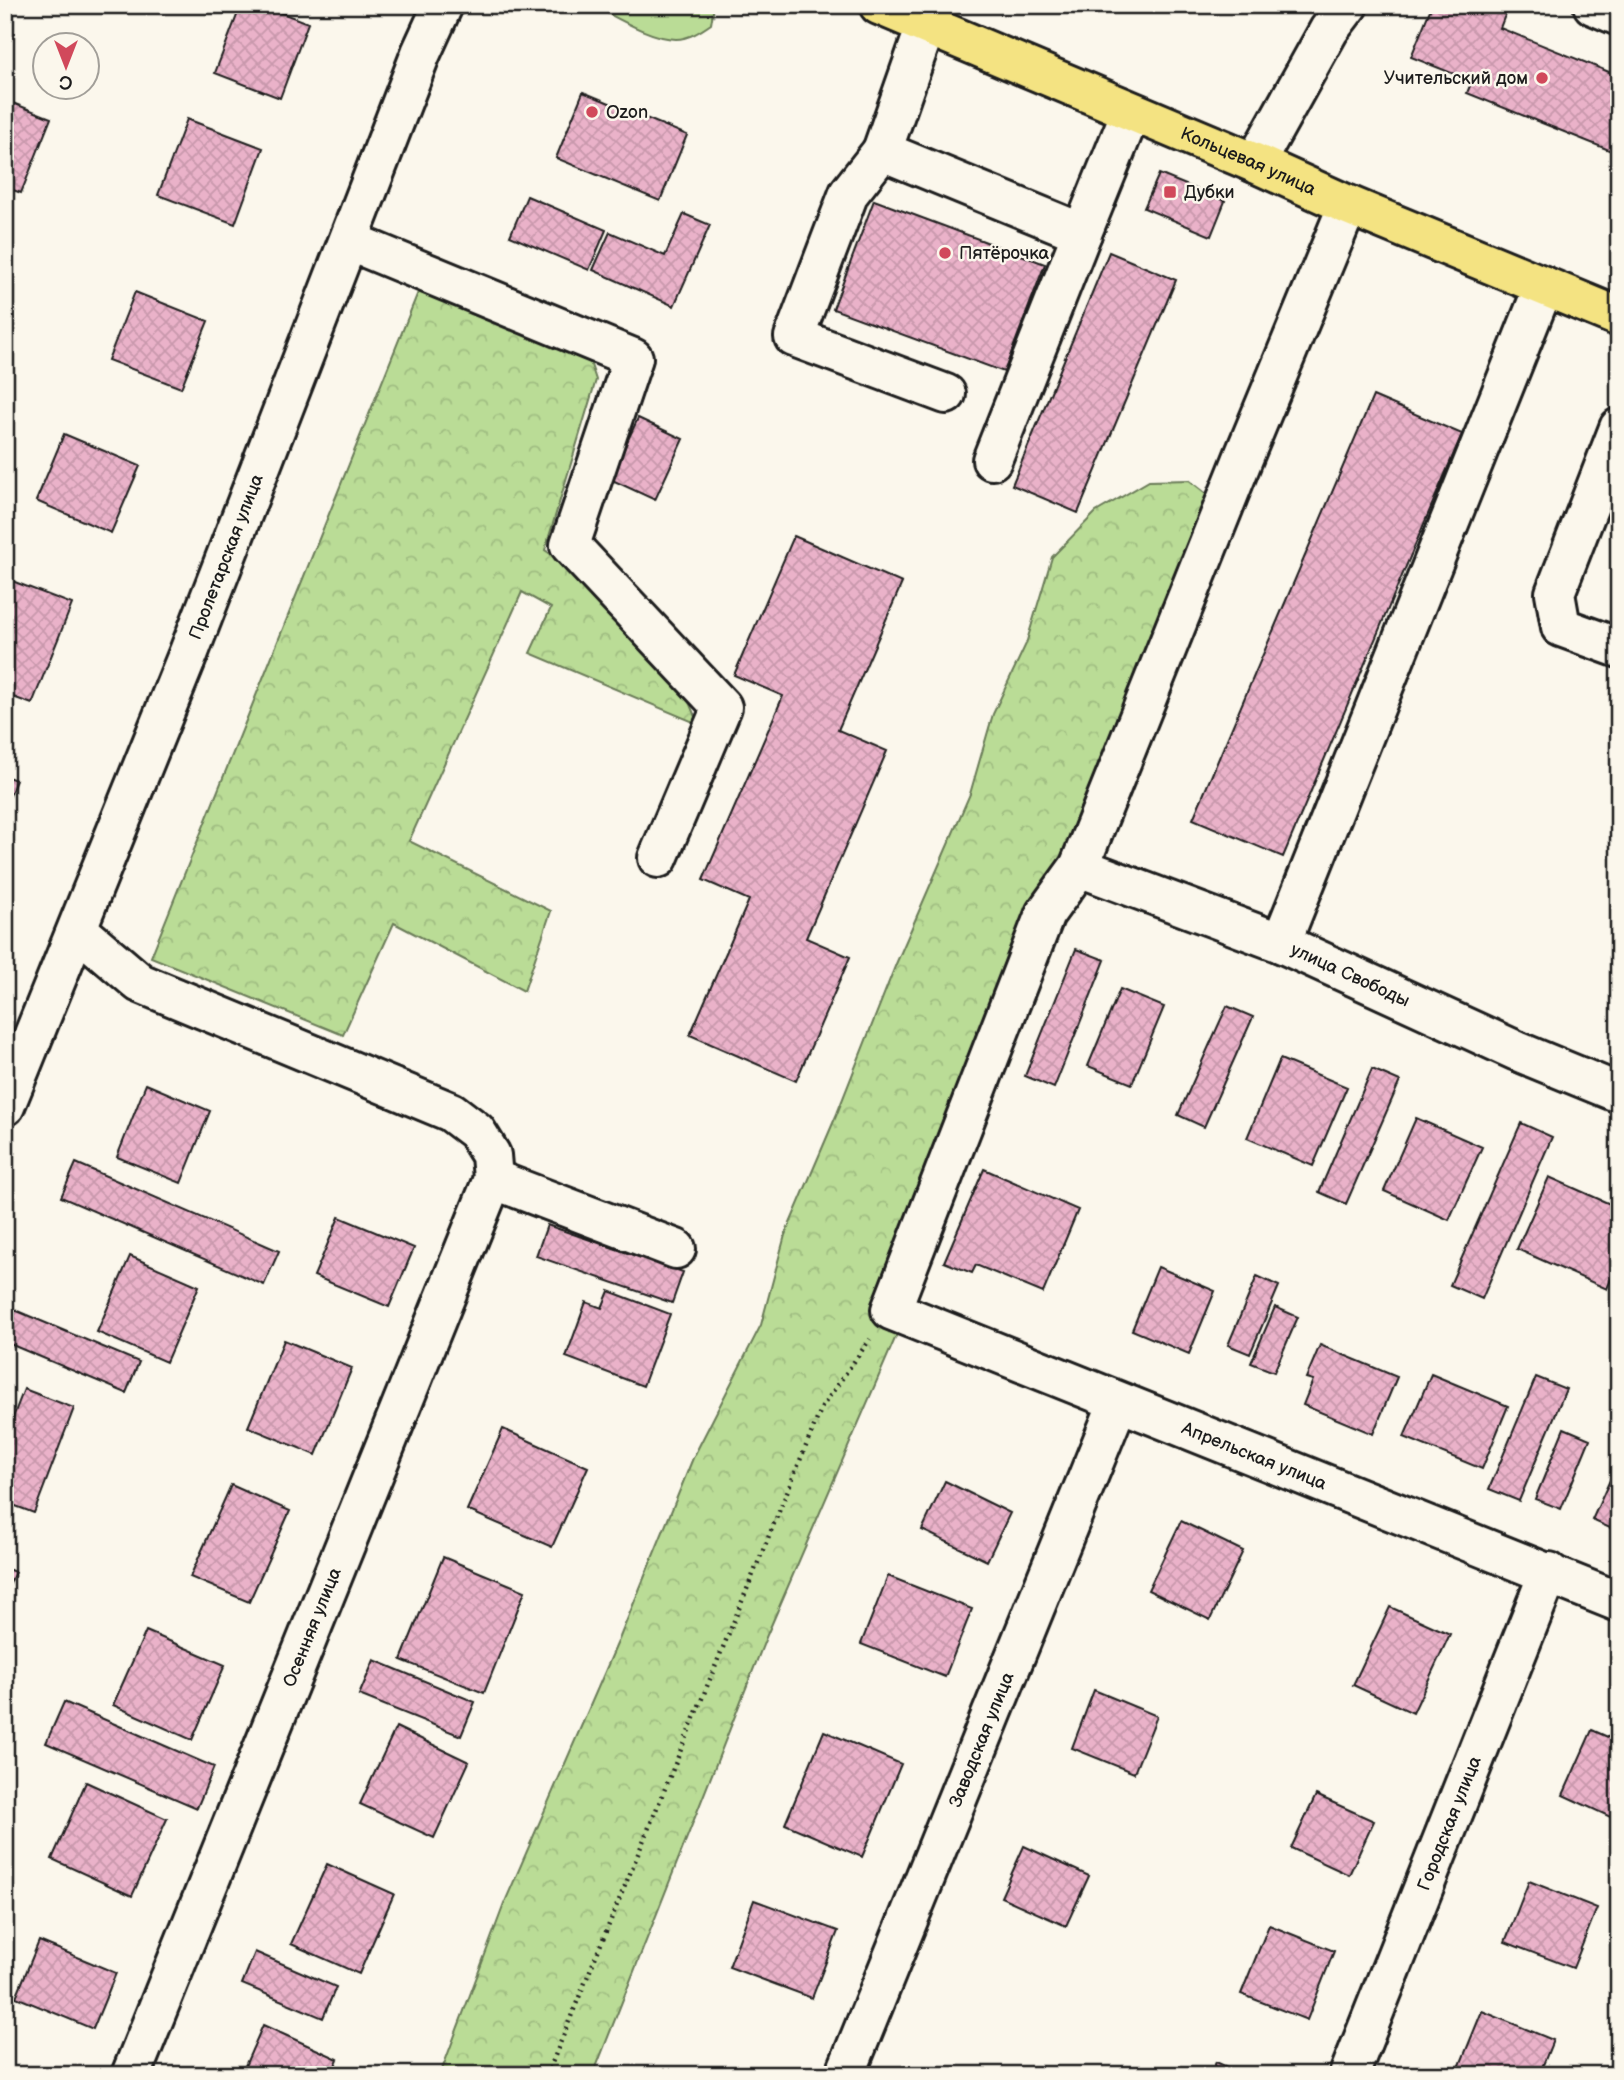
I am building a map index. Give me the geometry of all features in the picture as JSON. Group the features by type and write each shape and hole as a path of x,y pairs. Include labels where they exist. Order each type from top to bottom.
{"main road":[{"name":"Кольцевая улица","path":"879,5 1619,317"}],"street":[{"name":"Пролетарская улица","path":"5,1106 78,930 421,53 443,5"},
{"path":"1255,163 1329,30 1348,5"},
{"path":"1593,5 1619,16"},
{"path":"926,26 882,151 849,193 794,337 946,394"},
{"path":"992,460 1131,112"},
{"path":"882,151 1082,233"},
{"path":"891,1310 1045,914 1079,867 1249,443 1348,205"},
{"path":"349,241 633,358 570,545 722,707 658,858"},
{"path":"1281,943 1544,285"},
{"path":"1619,428 1555,593 1561,627 1619,648"},
{"name":"улица Свободы","path":"1079,867 1281,943 1517,1051 1619,1093"},
{"path":"78,930 140,983 451,1112 476,1131 491,1155 493,1179 676,1249"},
{"name":"Осенняя улица","path":"131,2075 493,1179"},
{"name":"Апрельская улица","path":"891,1310 1619,1602"},
{"name":"Заводская улица","path":"845,2075 1118,1403"},
{"name":"Городская улица","path":"1349,2075 1549,1572"}],"path":[{"path":"547,2075 822,1407 891,1310"}],"green space":[{"path":"592,5 714,6 711,24 690,36 676,39 644,31"},
{"path":"425,275 588,356 596,380 545,550 633,611 672,660 698,724 530,653 551,608 522,592 409,841 551,911 524,991 394,923 343,1035 151,957"},
{"path":"1189,480 1212,498 916,1290 767,1635 593,2075 440,2075 504,1904 620,1637 693,1458 761,1325 785,1235 896,964 970,794 993,714 1026,644 1052,557 1096,512 1149,481"}],"building":[{"path":"241,5 261,5 308,23 280,98 215,73"},
{"name":"Учительский дом","path":"1432,5 1496,5 1507,10 1500,28 1619,76 1619,154 1467,93 1472,81 1411,57"},
{"path":"583,92 687,135 660,201 556,158"},
{"path":"5,100 51,118 21,193 5,187"},
{"path":"187,119 263,148 235,224 158,195"},
{"path":"1159,174 1225,201 1211,236 1144,208"},
{"path":"527,196 606,230 589,270 510,236"},
{"path":"874,200 1045,264 1004,372 833,309"},
{"path":"684,214 710,225 674,306 593,270 610,232 665,256"},
{"path":"1109,252 1176,280 1078,513 1012,485"},
{"path":"135,292 208,321 181,388 108,360"},
{"path":"1373,396 1462,434 1283,857 1193,819"},
{"path":"638,418 683,439 655,500 610,479"},
{"path":"64,434 140,466 111,533 36,501"},
{"path":"794,536 902,583 838,730 887,751 806,938 850,957 796,1081 690,1035 749,900 703,880 783,696 734,675"},
{"path":"7,579 72,604 32,704 5,694"},
{"path":"5,776 16,780 5,808"},
{"path":"1076,949 1105,960 1054,1088 1025,1076"},
{"path":"1120,989 1164,1007 1132,1084 1088,1066"},
{"path":"1227,1006 1253,1017 1204,1127 1178,1115"},
{"path":"1280,1059 1347,1087 1313,1166 1247,1138"},
{"path":"1372,1069 1400,1081 1346,1204 1319,1192"},
{"path":"146,1084 210,1111 181,1183 117,1157"},
{"path":"1416,1118 1482,1147 1449,1220 1384,1191"},
{"path":"1521,1123 1552,1137 1482,1299 1450,1285"},
{"path":"76,1163 279,1251 264,1285 61,1197"},
{"path":"984,1169 1078,1210 1043,1293 976,1265 972,1273 944,1262"},
{"path":"1549,1177 1619,1208 1619,1261 1607,1289 1517,1249"},
{"path":"339,1217 414,1248 389,1307 314,1276"},
{"path":"547,1225 683,1272 672,1303 536,1256"},
{"path":"130,1256 199,1286 166,1362 97,1332"},
{"path":"1158,1267 1215,1291 1189,1354 1132,1330"},
{"path":"1257,1276 1279,1286 1250,1354 1228,1345"},
{"path":"609,1291 670,1314 643,1386 566,1357 586,1302 602,1308"},
{"path":"1275,1307 1298,1317 1274,1372 1251,1363"},
{"path":"10,1308 139,1362 126,1393 5,1342 5,1320"},
{"path":"284,1340 352,1368 316,1455 248,1427"},
{"path":"1320,1345 1397,1377 1373,1434 1303,1405 1313,1380 1306,1378"},
{"path":"1431,1374 1508,1406 1482,1469 1404,1437"},
{"path":"1536,1377 1566,1389 1519,1501 1489,1489"},
{"path":"24,1389 74,1408 34,1513 5,1502 5,1438"},
{"path":"1564,1428 1590,1439 1561,1509 1535,1499"},
{"path":"503,1429 588,1467 552,1547 467,1510"},
{"path":"1619,1460 1619,1532 1592,1520"},
{"path":"945,1481 1010,1513 987,1561 922,1530"},
{"path":"231,1485 290,1511 249,1602 190,1577"},
{"path":"1181,1521 1243,1551 1210,1620 1148,1590"},
{"path":"443,1557 525,1591 484,1693 401,1660"},
{"path":"5,1568 15,1572 5,1595"},
{"path":"888,1576 972,1609 945,1677 861,1644"},
{"path":"1390,1607 1450,1634 1413,1713 1353,1685"},
{"path":"146,1631 225,1665 192,1740 113,1705"},
{"path":"374,1660 475,1702 461,1736 359,1695"},
{"path":"1094,1690 1157,1716 1134,1773 1072,1748"},
{"path":"64,1702 214,1767 197,1808 46,1743"},
{"path":"396,1727 469,1762 434,1838 360,1804"},
{"path":"1592,1730 1619,1742 1619,1821 1563,1795"},
{"path":"824,1731 901,1764 862,1857 785,1824"},
{"path":"86,1782 167,1819 132,1896 52,1859"},
{"path":"1316,1795 1374,1821 1349,1875 1291,1848"},
{"path":"1024,1846 1089,1876 1066,1926 1001,1897"},
{"path":"327,1864 394,1894 359,1974 291,1944"},
{"path":"1529,1881 1597,1908 1573,1968 1505,1942"},
{"path":"754,1900 838,1931 812,1998 729,1967"},
{"path":"1269,1925 1334,1951 1307,2020 1241,1994"},
{"path":"39,1941 116,1973 93,2029 16,1997"},
{"path":"255,1952 336,1987 323,2018 242,1984"},
{"path":"1482,2011 1553,2040 1539,2075 1456,2075"},
{"path":"263,2025 338,2059 331,2075 241,2075"},
{"path":"1216,2062 1244,2075 1210,2075"}],"place":[{"name":"Учительский дом","path":"1542,78"},
{"name":"Ozon","path":"592,112"},
{"name":"Дубки","path":"1170,192"},
{"name":"Пятёрочка","path":"945,253"}]}
